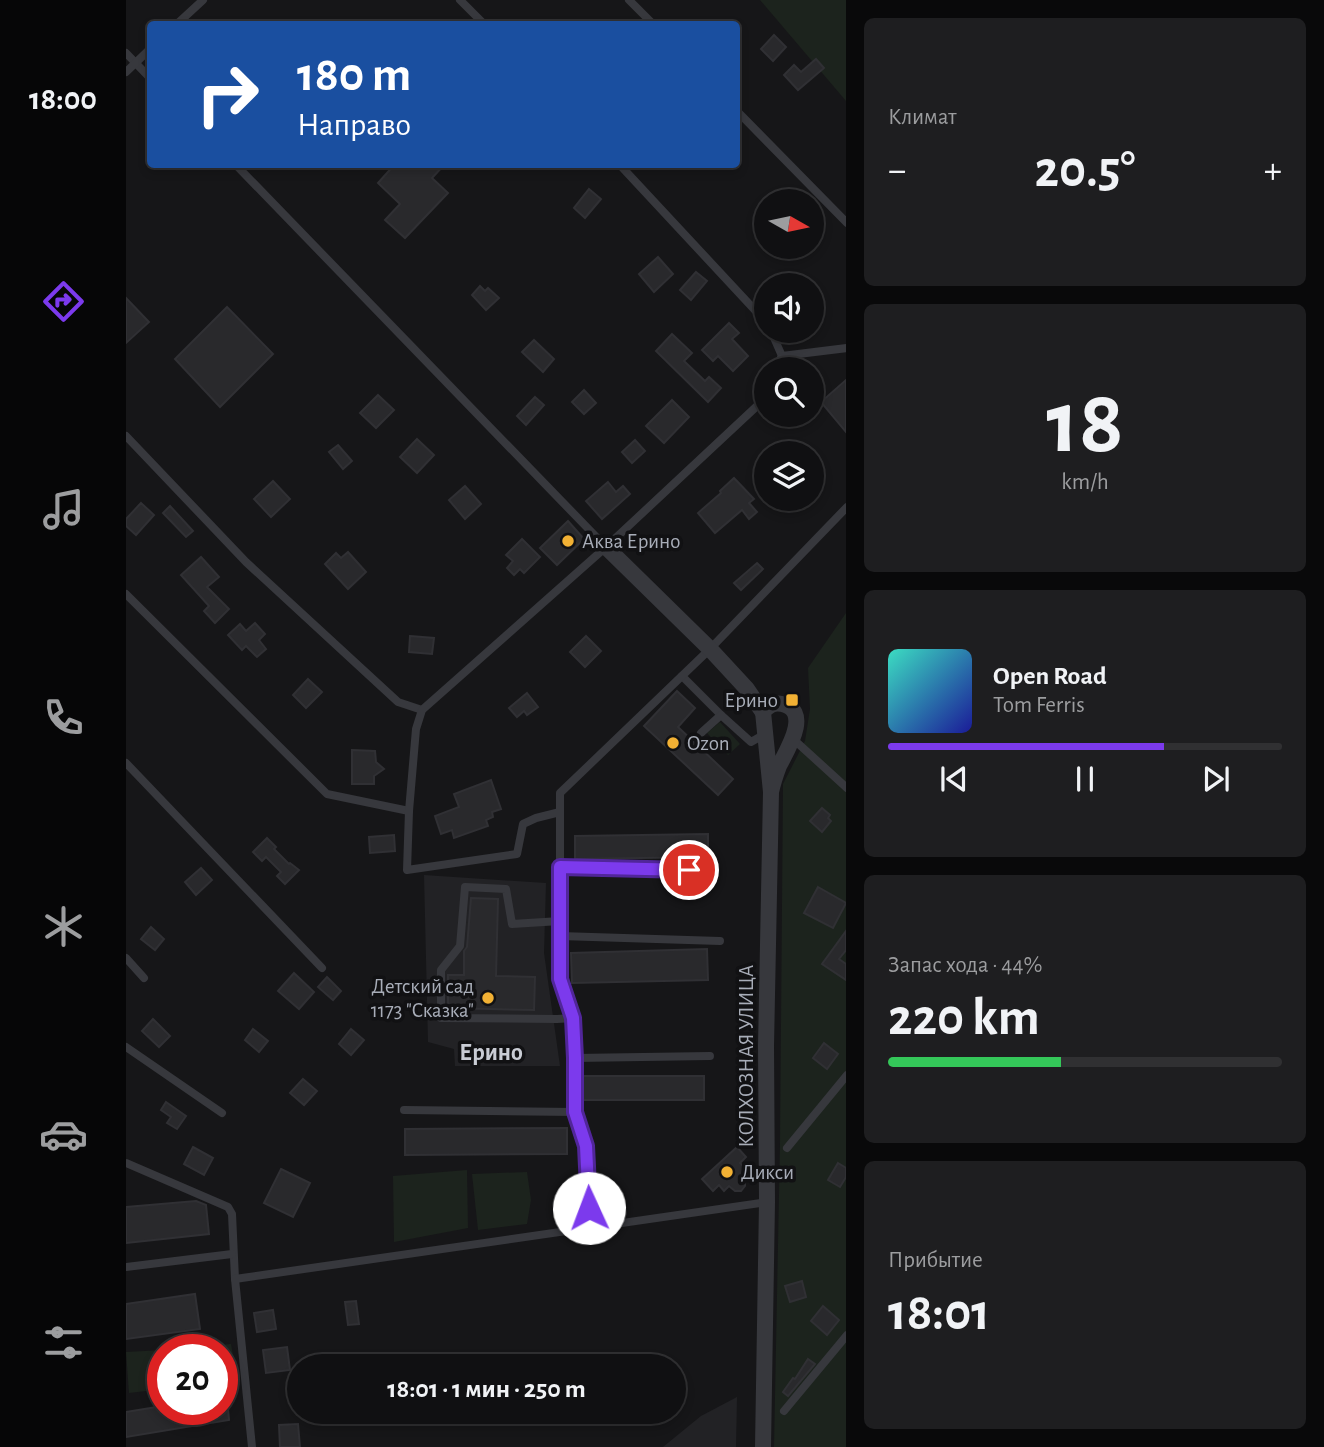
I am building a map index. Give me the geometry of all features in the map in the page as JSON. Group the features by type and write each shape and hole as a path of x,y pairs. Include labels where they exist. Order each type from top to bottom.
{"street":[{"path":"607,547 710,649 747,689 762,712 777,704 790,709 797,724 792,738"},
{"name":"КОЛХОЗНАЯ УЛИЦА","path":"762,712 771,792 763,1447"},
{"name":"КОЛХОЗНАЯ УЛИЦА","path":"771,792 775,775 792,738"}],"lane":[{"path":"180,21 203,0"},
{"path":"460,0 481,21"},
{"path":"629,0 650,21"},
{"path":"126,52 147,75"},
{"path":"126,72 147,52"},
{"path":"740,113 846,223"},
{"path":"239,168 607,547"},
{"path":"623,168 754,308"},
{"path":"776,343 782,356 846,348"},
{"path":"560,811 523,824 517,854 407,870 416,729 422,710 607,547 754,409"},
{"path":"126,436 256,572 398,702 422,710"},
{"path":"596,1226 589,1208 586,1146 575,1112 573,1018 560,979 559,793 710,649 846,507"},
{"path":"126,594 327,794 409,811"},
{"path":"682,676 751,742 765,734"},
{"path":"701,733 721,715"},
{"path":"792,738 846,788"},
{"path":"126,763 322,968"},
{"path":"560,867 715,871"},
{"path":"560,921 512,924 506,889 465,887 460,946 441,970 441,1018 573,1018"},
{"path":"560,936 720,941"},
{"path":"126,958 144,978"},
{"path":"126,1047 222,1113"},
{"path":"575,1058 710,1056"},
{"path":"787,1148 846,1075"},
{"path":"404,1110 575,1112"},
{"path":"126,1163 228,1207 232,1214 235,1279 252,1447"},
{"path":"235,1279 767,1202"},
{"path":"126,1267 233,1254"},
{"path":"784,1411 846,1335"}],"shaded area":[{"path":"760,0 846,0 846,101"},
{"path":"846,613 846,1447 774,1447 783,784 805,741 810,709 808,668"},
{"path":"720,722 740,744 728,755 707,733"},
{"name":"Детский сад 1173 \"Сказка\"","path":"424,875 546,883 544,953 560,1066 455,1066 454,1049 428,1042"},
{"path":"467,1170 468,1228 394,1242 393,1176"},
{"path":"527,1172 531,1200 527,1224 478,1230 472,1174"},
{"path":"147,1351 147,1391 129,1393 126,1352"},
{"path":"737,1397 736,1447 663,1447 701,1416"}],"building":[{"path":"774,35 786,47 773,61 761,49"},
{"path":"816,59 824,68 798,90 784,75 794,65 801,72"},
{"path":"391,168 441,168 432,178 448,193 405,238 385,220 400,204 378,183"},
{"path":"589,189 601,199 585,218 574,208"},
{"path":"658,257 673,274 654,292 639,274"},
{"path":"696,272 707,281 691,300 680,290"},
{"path":"480,286 485,291 488,288 499,298 486,310 472,295"},
{"path":"126,298 149,322 126,343"},
{"path":"227,307 273,354 220,407 175,359"},
{"path":"729,323 739,333 732,339 748,356 733,371 718,356 713,361 702,350"},
{"path":"672,334 692,353 684,361 705,381 709,377 721,388 708,402 656,351"},
{"path":"534,340 554,359 543,372 522,352"},
{"path":"846,380 846,432 824,406 824,399"},
{"path":"584,390 596,403 584,414 572,402"},
{"path":"378,395 394,410 376,428 360,413"},
{"path":"535,397 544,405 526,425 517,416"},
{"path":"672,400 689,417 664,443 646,426"},
{"path":"417,439 434,455 417,473 400,457"},
{"path":"635,440 645,451 632,463 622,452"},
{"path":"338,445 352,461 343,469 329,452"},
{"path":"734,478 754,499 749,503 757,512 749,519 742,510 715,533 698,513 721,493"},
{"path":"273,481 290,499 271,517 254,499"},
{"path":"608,482 616,492 623,486 630,494 602,519 586,501"},
{"path":"465,486 481,504 465,519 449,500"},
{"path":"141,503 154,515 136,535 126,526 126,519"},
{"path":"170,506 193,531 186,537 163,513"},
{"path":"568,521 584,539 557,565 540,548"},
{"path":"522,539 540,557 524,573 520,569 514,575 507,568 513,561 506,555"},
{"path":"348,552 366,572 348,589 325,564 336,553 341,558"},
{"path":"201,557 219,577 207,587 229,609 215,623 204,611 209,606 181,575"},
{"path":"757,563 763,569 741,590 734,583"},
{"path":"255,623 265,634 259,640 266,649 257,657 246,646 242,650 228,635 240,624 246,631"},
{"path":"410,636 434,638 432,654 409,652"},
{"path":"586,636 601,651 585,667 570,652"},
{"path":"308,679 322,692 306,708 293,695"},
{"path":"677,691 695,708 678,727 733,779 718,795 644,726"},
{"path":"527,693 538,707 527,715 524,711 517,717 509,708"},
{"path":"352,750 375,751 376,762 384,769 374,776 374,784 352,784"},
{"path":"491,780 501,809 492,812 493,817 486,820 488,826 454,838 452,830 441,834 435,816 459,807 454,794"},
{"path":"822,808 830,815 828,818 831,821 822,832 810,821"},
{"path":"708,834 708,857 575,859 575,836"},
{"path":"394,835 395,851 370,853 369,837"},
{"path":"267,838 289,864 299,870 285,884 277,876 281,872 266,857 262,861 253,852"},
{"path":"201,868 212,880 196,895 185,882"},
{"path":"818,887 846,903 833,928 804,913"},
{"path":"471,898 498,899 496,976 535,977 534,1010 448,1008 448,975 464,975 464,951 467,947"},
{"path":"151,927 164,939 155,950 141,939"},
{"path":"846,931 846,950 839,959 846,964 846,980 822,964"},
{"path":"707,949 708,980 572,983 571,953"},
{"path":"294,973 314,992 299,1009 278,991"},
{"path":"327,977 341,991 333,1000 318,987"},
{"path":"153,1019 170,1036 159,1047 142,1031"},
{"path":"253,1029 268,1041 259,1052 245,1040"},
{"path":"351,1029 364,1040 351,1055 339,1044"},
{"path":"824,1043 838,1054 827,1069 813,1058"},
{"path":"583,1076 704,1076 704,1100 583,1100"},
{"path":"303,1079 317,1091 304,1105 290,1093"},
{"path":"166,1102 186,1116 177,1129 167,1123 171,1117 161,1110"},
{"path":"567,1128 567,1154 405,1155 405,1129"},
{"path":"193,1147 213,1158 204,1175 184,1164"},
{"name":"Дикси","path":"737,1147 746,1157 740,1163 746,1169 741,1175 745,1179 745,1186 741,1191 735,1191 729,1186 724,1191 719,1185 713,1191 702,1179"},
{"path":"838,1163 846,1168 846,1177 840,1187 828,1180"},
{"path":"281,1169 310,1183 293,1217 264,1203"},
{"path":"196,1201 206,1205 209,1234 126,1243 126,1207"},
{"path":"802,1281 806,1297 790,1302 785,1286"},
{"path":"195,1294 200,1329 147,1334 147,1336 126,1339 126,1304"},
{"path":"356,1301 359,1324 348,1325 345,1302"},
{"path":"823,1306 839,1320 827,1335 811,1321"},
{"path":"273,1310 276,1329 257,1332 254,1313"},
{"path":"287,1347 287,1370 266,1373 263,1350"},
{"path":"808,1359 815,1364 788,1396 783,1392"},
{"path":"147,1409 147,1425 199,1425 126,1437 126,1412"},
{"path":"298,1424 300,1447 280,1447 279,1425"}],"place":[{"name":"Аква Ерино","path":"568,541"},
{"name":"Ерино","path":"792,700"},
{"name":"Ozon","path":"673,743"},
{"name":"Детский сад 1173 \"Сказка\"","path":"488,998"},
{"name":"Дикси","path":"727,1172"}],"district":[{"name":"Ерино","path":"491,1052"}],"route":[{"path":"589,1208 586,1146 575,1112 573,1018 560,979 560,867 689,870"}]}
